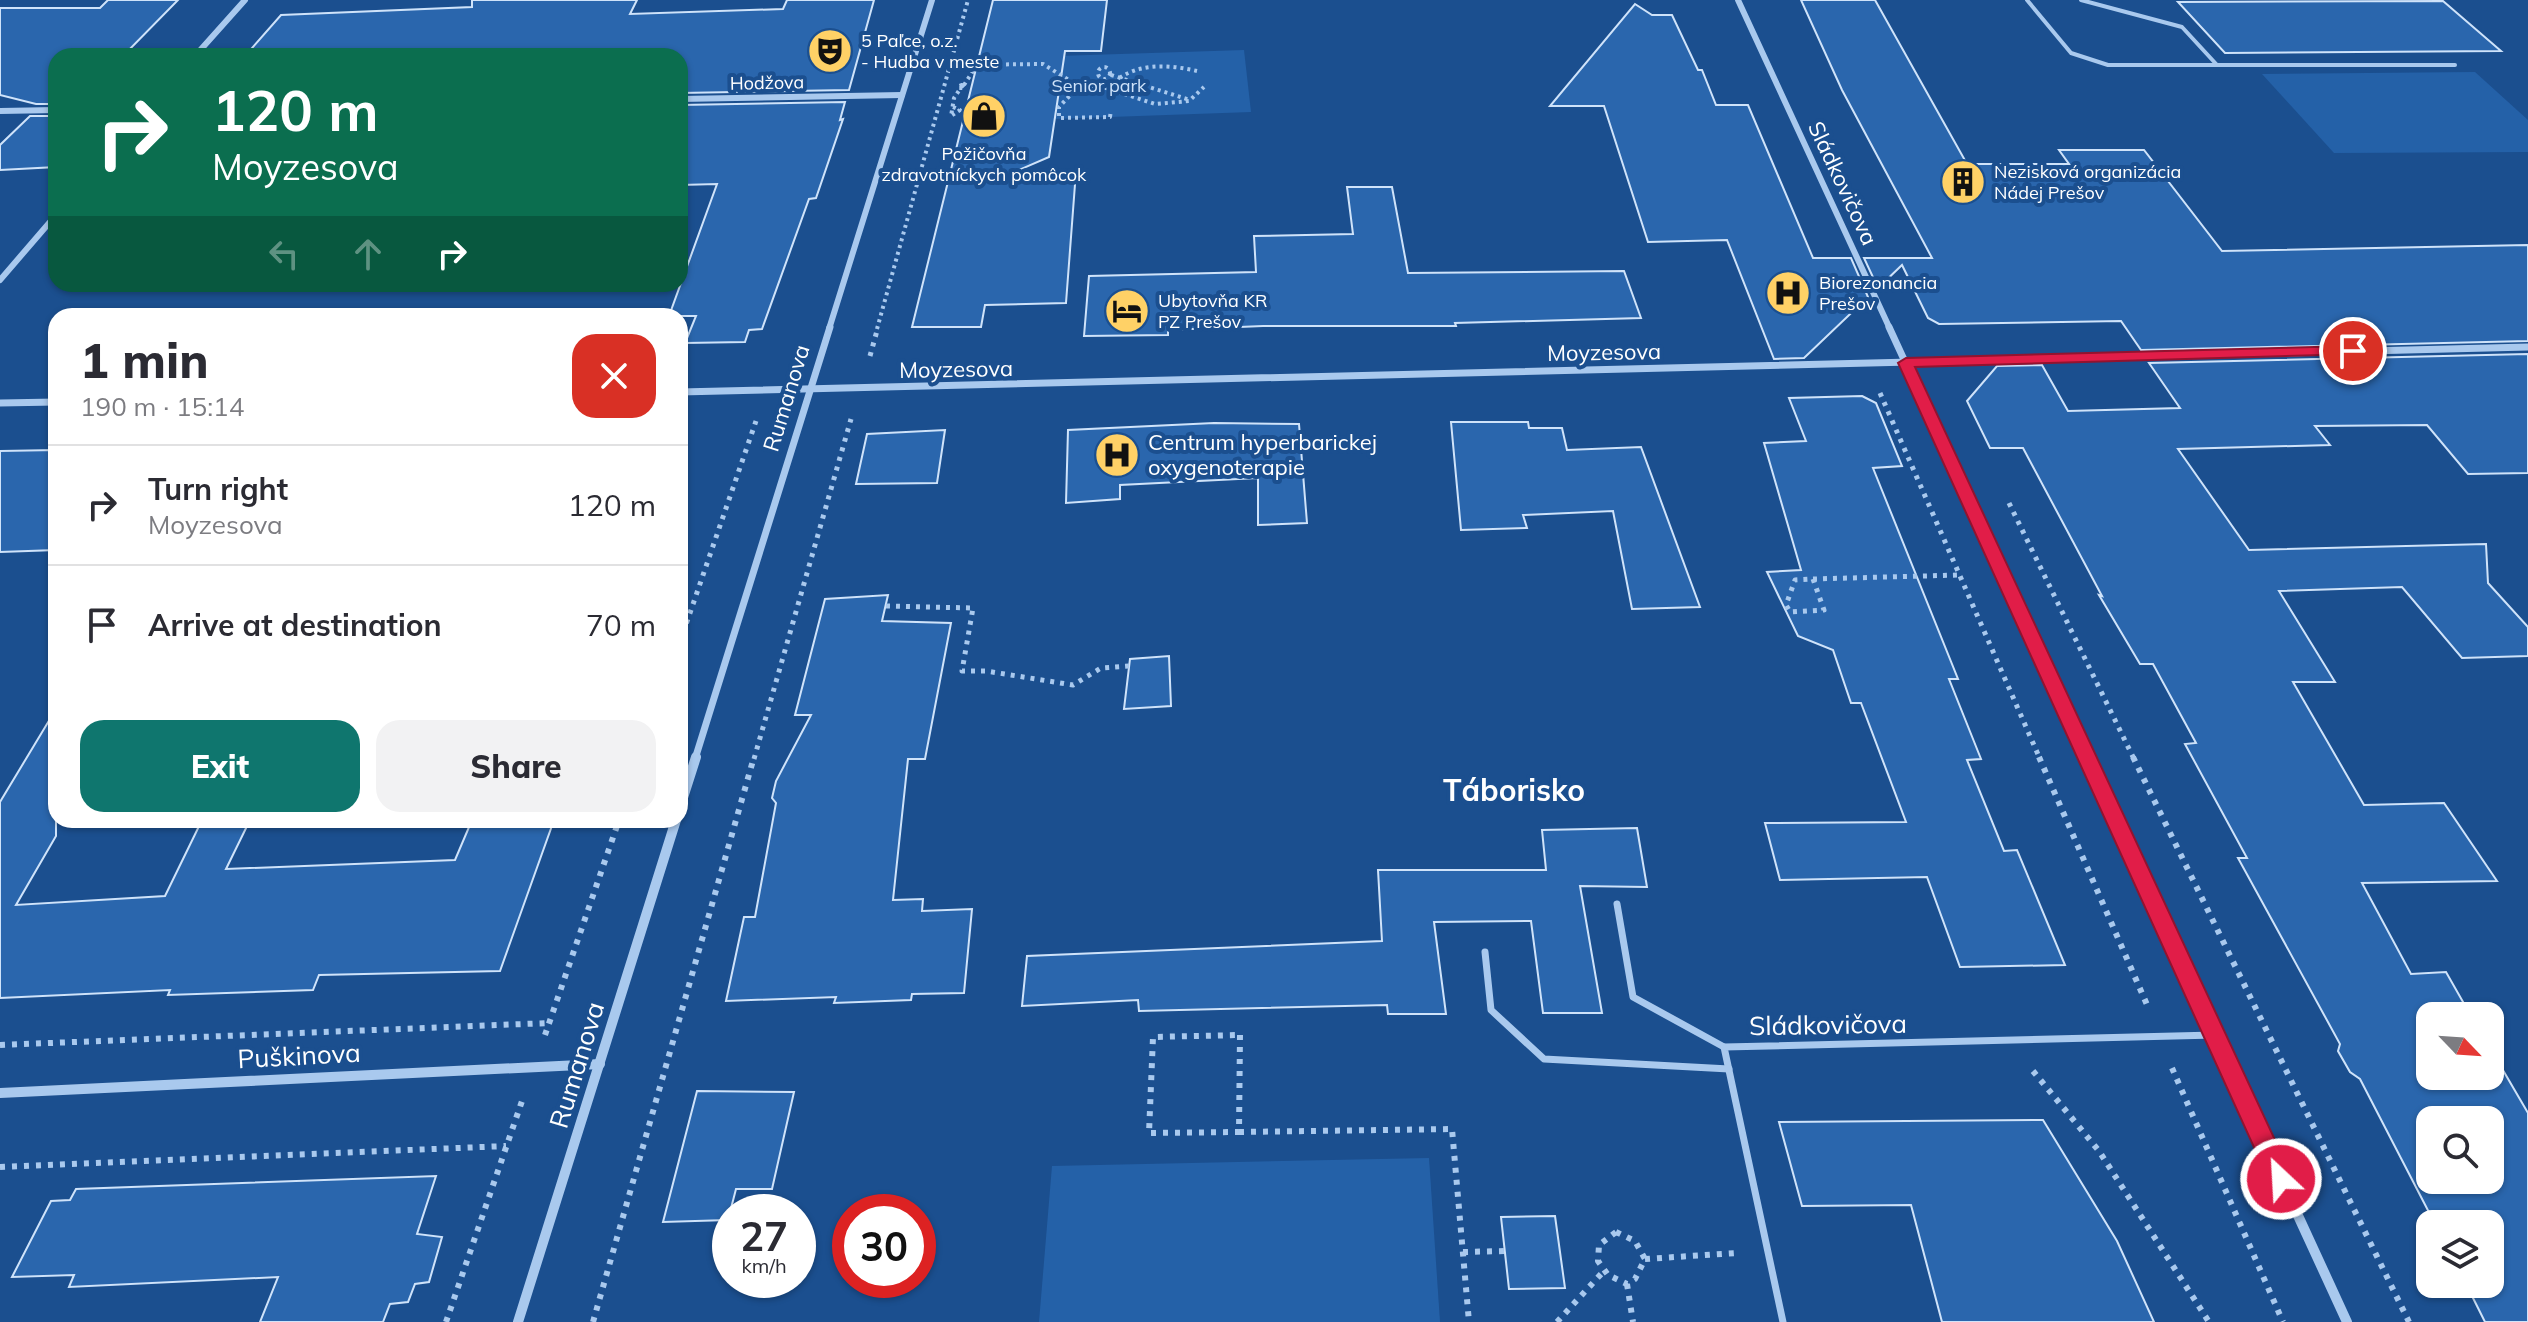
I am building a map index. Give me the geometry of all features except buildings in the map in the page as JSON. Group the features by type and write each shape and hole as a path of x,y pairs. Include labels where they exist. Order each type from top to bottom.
{"street":[{"path":"202,48 245,0"},
{"name":"Rumanova","path":"688,781 932,0"},
{"name":"Sládkovičova","path":"1738,0 2347,1322"},
{"name":"Hodžova","path":"688,99 902,95"},
{"path":"0,111 48,110"},
{"path":"0,280 48,224"},
{"name":"Moyzesova","path":"688,392 2528,347"},
{"path":"0,403 48,402"},
{"name":"Rumanova","path":"518,1322 674,828"},
{"name":"Puškinova","path":"0,1093 600,1064"}],"lane":[{"path":"2027,0 2071,53 2108,65 2455,65"},
{"path":"2081,0 2182,27 2217,65"},
{"path":"1617,904 1633,997 1724,1047"},
{"path":"1485,952 1491,1010 1544,1059 1729,1069"},
{"name":"Sládkovičova","path":"1783,1322 1724,1047 2215,1035"}],"path":[{"path":"593,1322 968,0"},
{"path":"950,65 1043,64 1056,68 1079,86 1109,88 1125,97 1146,102 1176,104 1191,101 1204,87"},
{"path":"953,107 977,65"},
{"path":"1109,88 1118,78 1156,66 1197,71"},
{"path":"1111,75 1191,101"},
{"path":"1079,86 1059,107 1059,118 1110,117 1111,110"},
{"path":"1867,364 2138,980 2158,1036 2283,1322"},
{"path":"688,619 756,420"},
{"path":"2007,499 2409,1322"},
{"path":"1813,579 1824,610 1790,612 1786,605 1795,580 1813,579 1959,575"},
{"path":"886,606 973,608 962,671 986,671 1073,685 1101,668 1129,666"},
{"path":"0,1045 549,1023"},
{"path":"1239,1132 1240,1035 1153,1037 1149,1133 1239,1132 1452,1129 1469,1322"},
{"path":"2003,1040 2026,1062 2099,1151 2209,1322"},
{"path":"0,1167 506,1146"},
{"path":"1627,1284 1602,1273 1595,1256 1598,1245 1616,1232 1626,1233 1637,1241 1645,1259"},
{"path":"1463,1252 1505,1251"},
{"path":"1645,1259 1768,1251"},
{"path":"1627,1284 1635,1279 1645,1259"},
{"path":"1557,1322 1602,1273"},
{"path":"1627,1284 1633,1322"}],"green space":[{"name":"Senior park","path":"1244,50 1251,112 1054,119 1058,56"},
{"path":"2475,72 2528,120 2528,152 2334,153 2262,74"},
{"path":"1429,1158 1440,1322 1039,1322 1052,1166"}],"place":[{"name":"5 Paľce, o.z. - Hudba v meste","path":"830,51"},
{"name":"Požičovňa zdravotníckych pomôcok","path":"984,116"},
{"name":"Nezisková organizácia Nádej Prešov","path":"1963,182"},
{"name":"Biorezonancia Prešov","path":"1788,293"},
{"name":"Ubytovňa KR PZ Prešov","path":"1127,311"},
{"name":"Centrum hyperbarickej oxygenoterapie","path":"1117,455"}],"district":[{"name":"Táborisko","path":"1514,791"}],"route":[{"path":"2281,1179 1906,363 2353,351"}]}
